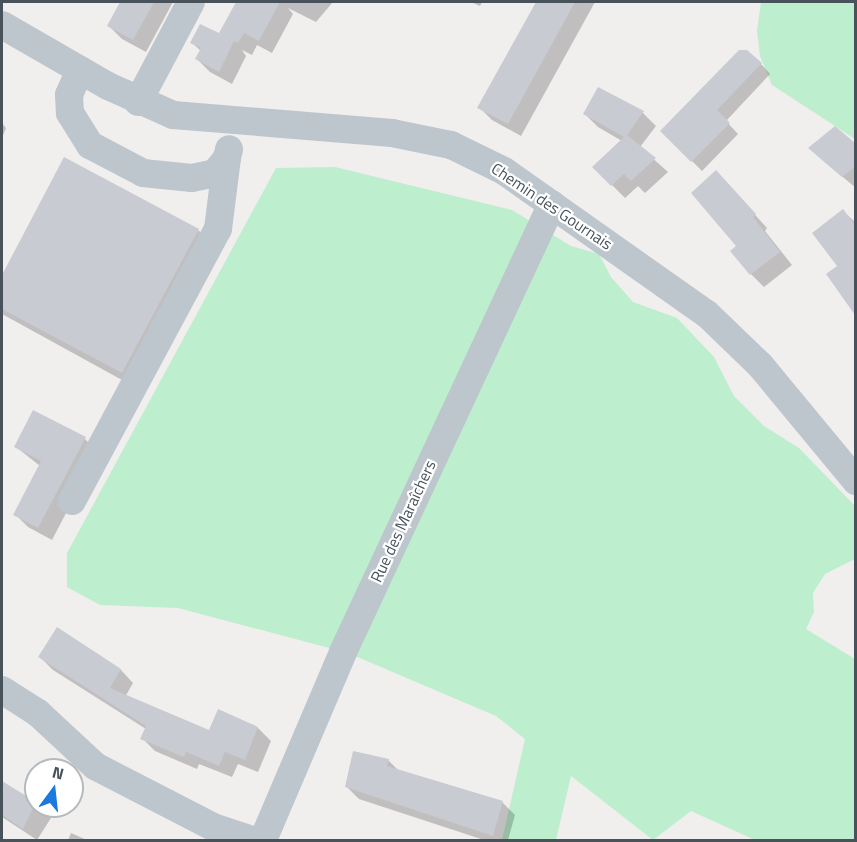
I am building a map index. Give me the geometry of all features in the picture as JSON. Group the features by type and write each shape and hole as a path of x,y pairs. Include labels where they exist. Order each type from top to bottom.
{"street":[{"path":"138,102 191,2"},
{"name":"Chemin des Gournais","path":"2,25 138,102 173,115 392,133 452,145 504,171 707,314 760,365 855,481"},
{"path":"80,70 69,95 70,113 90,145 143,173 192,178 215,173 227,158"},
{"path":"72,501 218,230 227,158 235,121"},
{"name":"Rue des Maraîchers","path":"263,840 348,641 552,204"},
{"path":"2,690 38,713 95,766 213,827 252,840"}],"green space":[{"path":"761,2 855,2 855,139 772,85 760,56 757,31"},
{"path":"335,167 512,210 571,246 599,254 611,277 633,302 677,318 714,357 734,396 764,426 799,448 855,506 855,559 825,574 813,593 814,612 806,629 855,659 855,840 755,840 691,811 653,840 571,776 556,840 502,840 525,739 496,716 348,653 178,608 100,605 67,587 67,553 276,168"}],"building":[{"path":"120,2 154,2 133,40 107,26"},
{"path":"236,2 280,2 259,41 244,33 238,43 219,33"},
{"path":"536,2 575,2 508,124 477,108"},
{"path":"200,24 234,41 219,72 195,59 201,48 190,43"},
{"path":"739,50 747,50 762,63 717,110 730,123 691,162 660,131"},
{"path":"598,87 644,111 627,135 656,158 631,181 624,174 611,186 592,167 624,137 583,114"},
{"path":"835,126 855,143 855,167 842,177 808,148"},
{"path":"64,157 199,229 122,373 2,309 2,275"},
{"path":"716,170 756,214 753,217 780,252 750,275 730,251 736,246 691,193"},
{"path":"843,209 855,225 855,315 826,274 837,266 812,233"},
{"path":"33,410 86,437 38,528 13,515 41,461 14,447"},
{"path":"57,627 121,669 110,688 209,730 218,709 258,727 245,760 225,752 219,766 186,752 184,757 140,739 146,726 38,657"},
{"path":"353,751 389,759 387,766 503,801 493,836 345,787"},
{"path":"2,781 24,795 24,818 28,818 23,829 2,815"}]}
